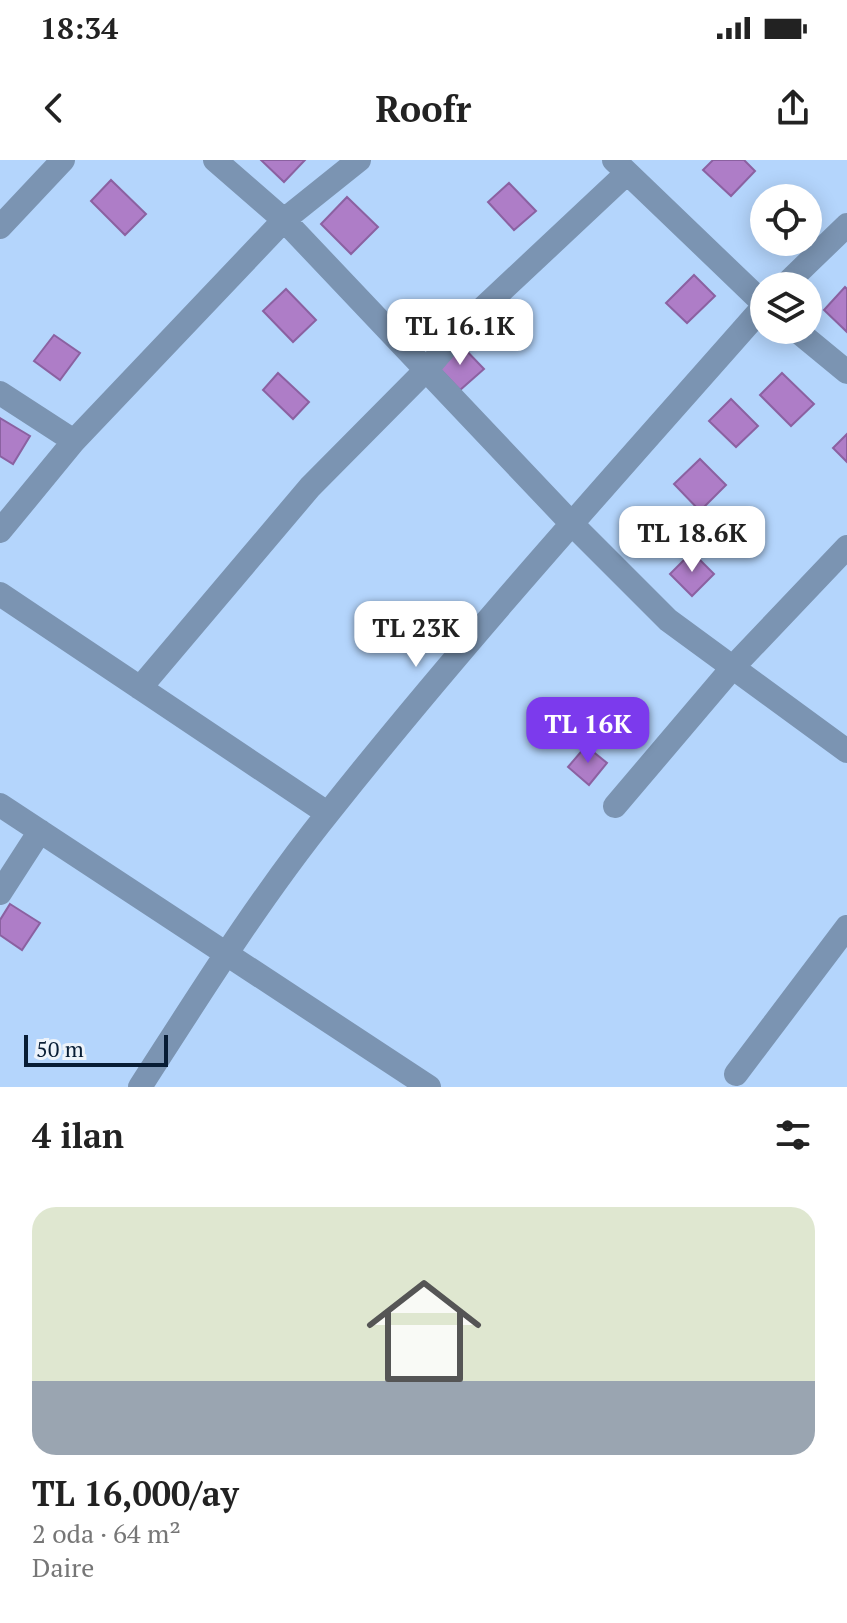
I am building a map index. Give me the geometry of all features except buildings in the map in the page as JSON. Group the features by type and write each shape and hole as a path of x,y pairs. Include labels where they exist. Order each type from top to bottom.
{"street":[{"path":"0,227 63,160"},
{"path":"215,160 284,220 572,524 668,620 847,751"},
{"path":"0,531 74,441 284,220 359,160"},
{"path":"140,688 310,487 621,166 750,291"},
{"path":"798,272 847,225"},
{"path":"140,1087 226,953 327,813 572,524 750,321"},
{"path":"813,344 847,372"},
{"path":"0,393 74,441"},
{"path":"615,806 733,667 847,547"},
{"path":"0,594 327,813"},
{"path":"0,805 429,1087"},
{"path":"0,893 40,831"},
{"path":"737,1083 847,927"}]}
